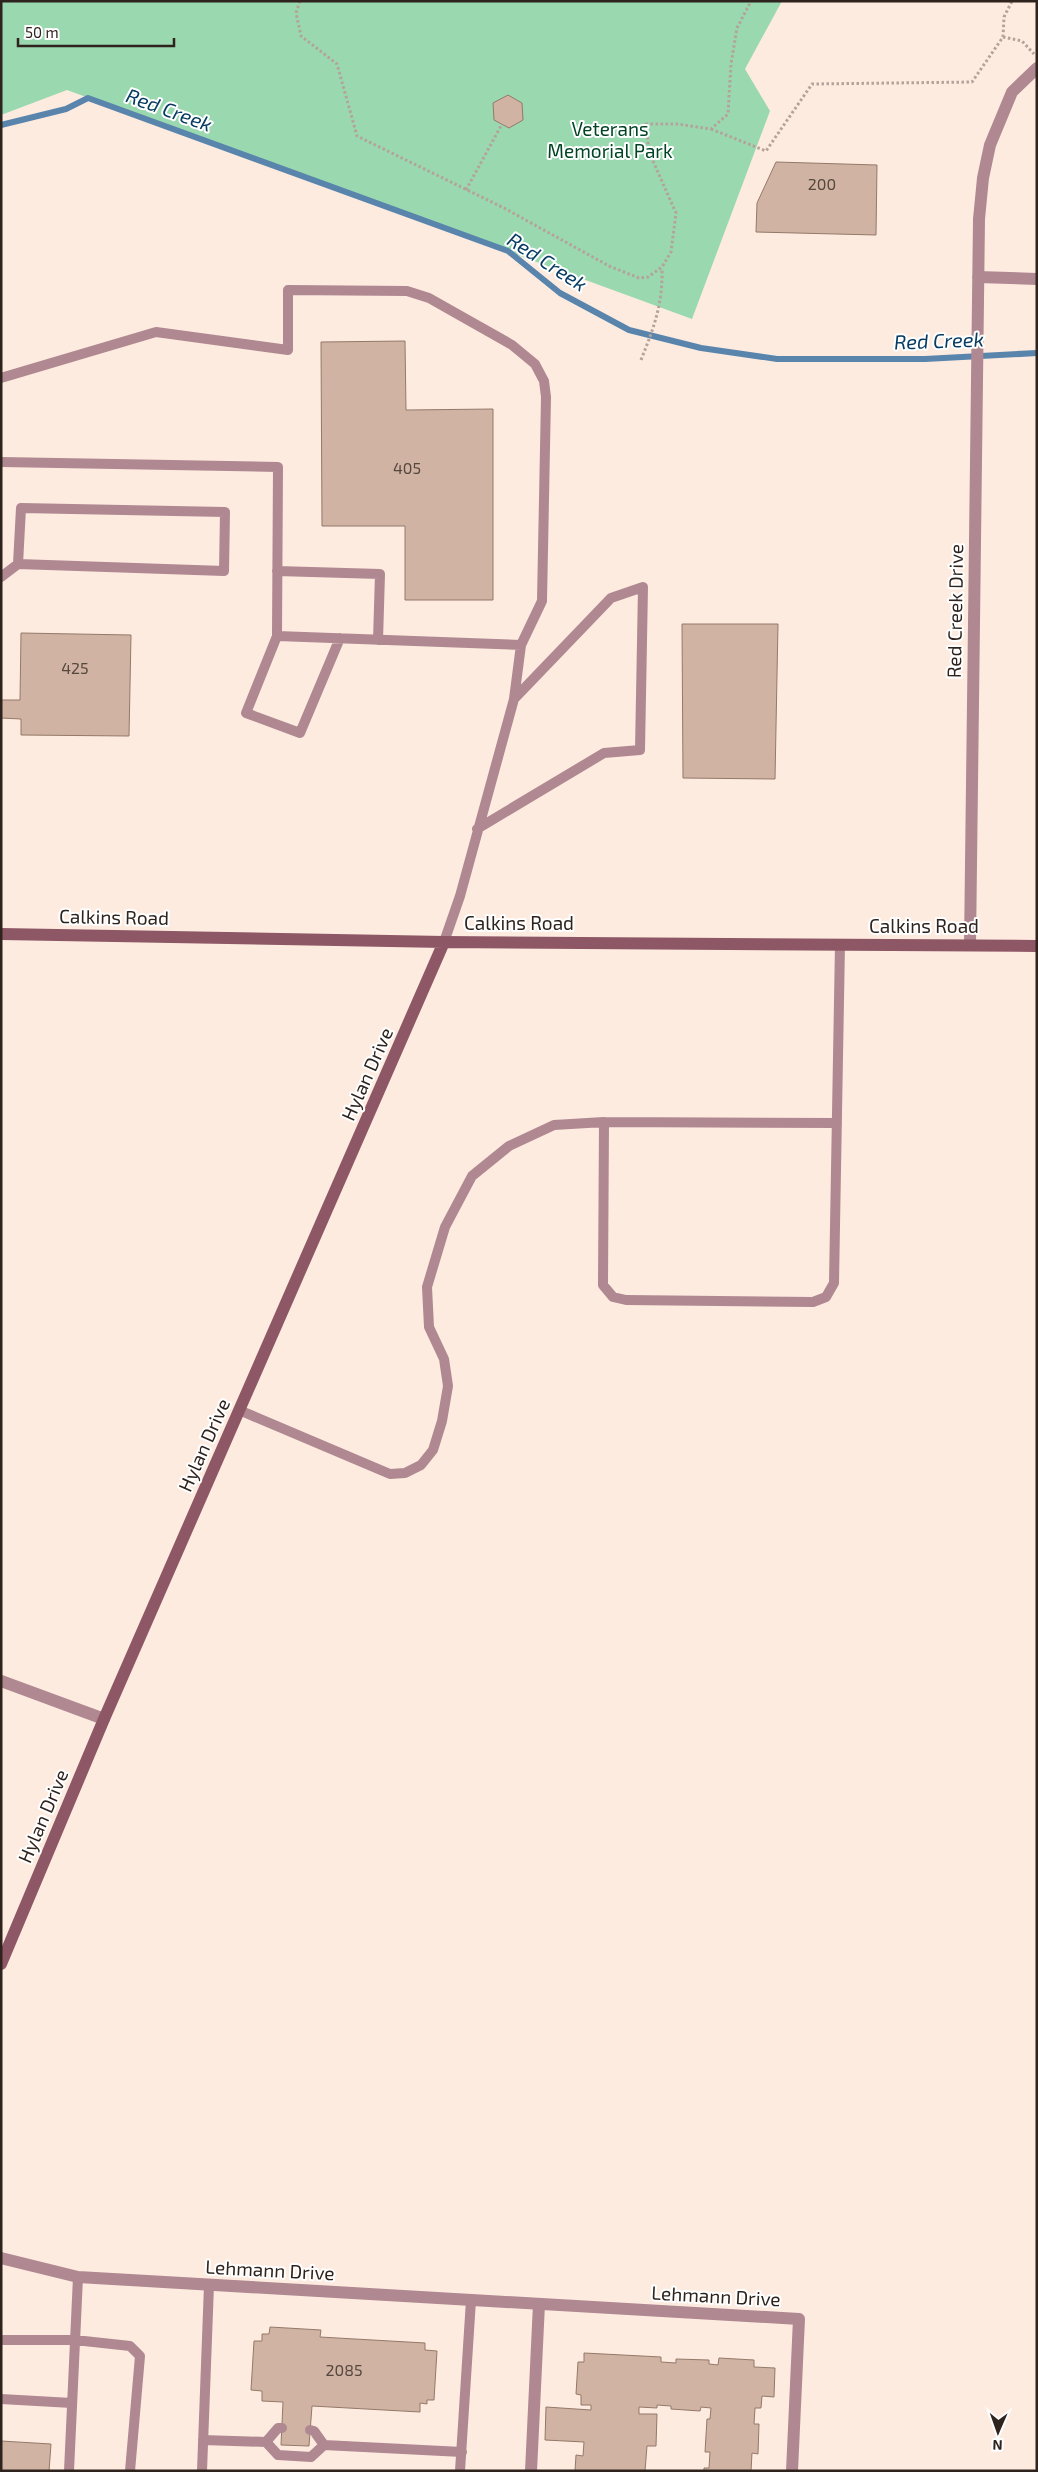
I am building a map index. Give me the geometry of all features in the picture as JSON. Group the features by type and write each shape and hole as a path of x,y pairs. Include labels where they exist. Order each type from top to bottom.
{"main road":[{"name":"Calkins Road","path":"1,934 444,942 1037,946"},
{"name":"Hylan Drive","path":"1,1964 104,1719 444,942"}],"street":[{"name":"Red Creek Drive","path":"970,945 977,319 983,178 990,145 1012,92 1037,68"},
{"path":"978,277 1037,279"},
{"path":"1,1681 104,1719"},
{"name":"Lehmann Drive","path":"1,2258 78,2277 799,2319 792,2471"},
{"path":"531,2471 539,2304"}],"lane":[{"path":"1,378 156,332 288,350 288,290 407,291 428,298 512,345 535,364 544,381 546,397 542,601 521,645 514,699 460,896 444,942"},
{"path":"1,462 278,467 277,636 246,713 300,733 340,638"},
{"path":"1,578 18,564 224,571 225,512 21,508 18,564"},
{"path":"277,571 380,574 378,640"},
{"path":"477,829 604,753 640,750 644,588 611,598 514,699"},
{"path":"277,636 521,645"},
{"path":"604,1122 603,1285 613,1297 626,1300 813,1302 826,1297 834,1283 840,944"},
{"path":"239,1410 390,1474 405,1473 421,1465 432,1450 442,1421 448,1386 444,1359 429,1327 427,1287 445,1227 472,1176 509,1146 554,1125 604,1122 837,1123"},
{"path":"69,2471 78,2277"},
{"path":"202,2471 209,2285"},
{"path":"460,2471 471,2300"},
{"path":"1,2340 75,2340 130,2346 140,2356 130,2471"},
{"path":"1,2399 72,2403"},
{"path":"266,2442 278,2428 282,2428"},
{"path":"310,2430 314,2431 324,2445"},
{"path":"203,2440 266,2442 278,2455 311,2458 324,2445 462,2452"}],"path":[{"path":"300,1 296,13 301,36 337,64 358,136 626,274 639,278 648,277 662,267 671,252 676,213 649,152 646,124 677,124 711,129 766,151 812,84 972,82 1003,37 1004,17 1012,1"},
{"path":"711,129 728,114 731,64 738,28 751,1"},
{"path":"1003,37 1022,41 1037,57"},
{"path":"466,190 502,124"},
{"path":"640,360 655,325 662,294 662,267"}],"green space":[{"name":"Veterans Memorial Park","path":"1,1 782,1 745,69 770,111 692,319 67,90 1,115"}],"building":[{"path":"508,95 522,103 523,120 509,128 494,120 493,103"},
{"path":"776,162 877,165 876,235 756,232 757,203"},
{"path":"405,341 406,410 493,409 493,600 405,600 405,526 322,526 321,342"},
{"path":"682,624 778,624 775,779 683,778"},
{"path":"21,633 131,635 129,736 21,735 21,719 1,718 1,700 20,700"},
{"path":"270,2327 321,2330 320,2337 425,2343 425,2350 437,2351 434,2400 427,2400 427,2404 420,2403 420,2412 312,2406 309,2446 281,2445 283,2402 262,2401 262,2391 251,2390 254,2341 262,2341 262,2334 269,2334"},
{"path":"584,2353 661,2357 661,2362 676,2363 676,2359 709,2360 709,2364 718,2365 719,2358 754,2360 754,2367 775,2368 774,2397 762,2396 761,2408 755,2408 754,2424 759,2424 758,2454 752,2453 751,2471 704,2471 704,2468 709,2468 710,2452 705,2452 707,2419 710,2419 711,2408 701,2407 700,2411 671,2409 671,2406 657,2405 657,2408 639,2407 639,2414 657,2414 656,2446 647,2446 645,2471 575,2471 576,2455 583,2456 584,2442 545,2440 546,2407 591,2410 591,2405 581,2405 581,2395 576,2394 578,2362 584,2362"},
{"path":"1,2441 51,2444 49,2471 1,2471"}],"waterway":[{"name":"Red Creek","path":"1,125 66,109 88,98 508,251 560,293 629,330 701,348 777,359 925,359 1037,353"}]}
